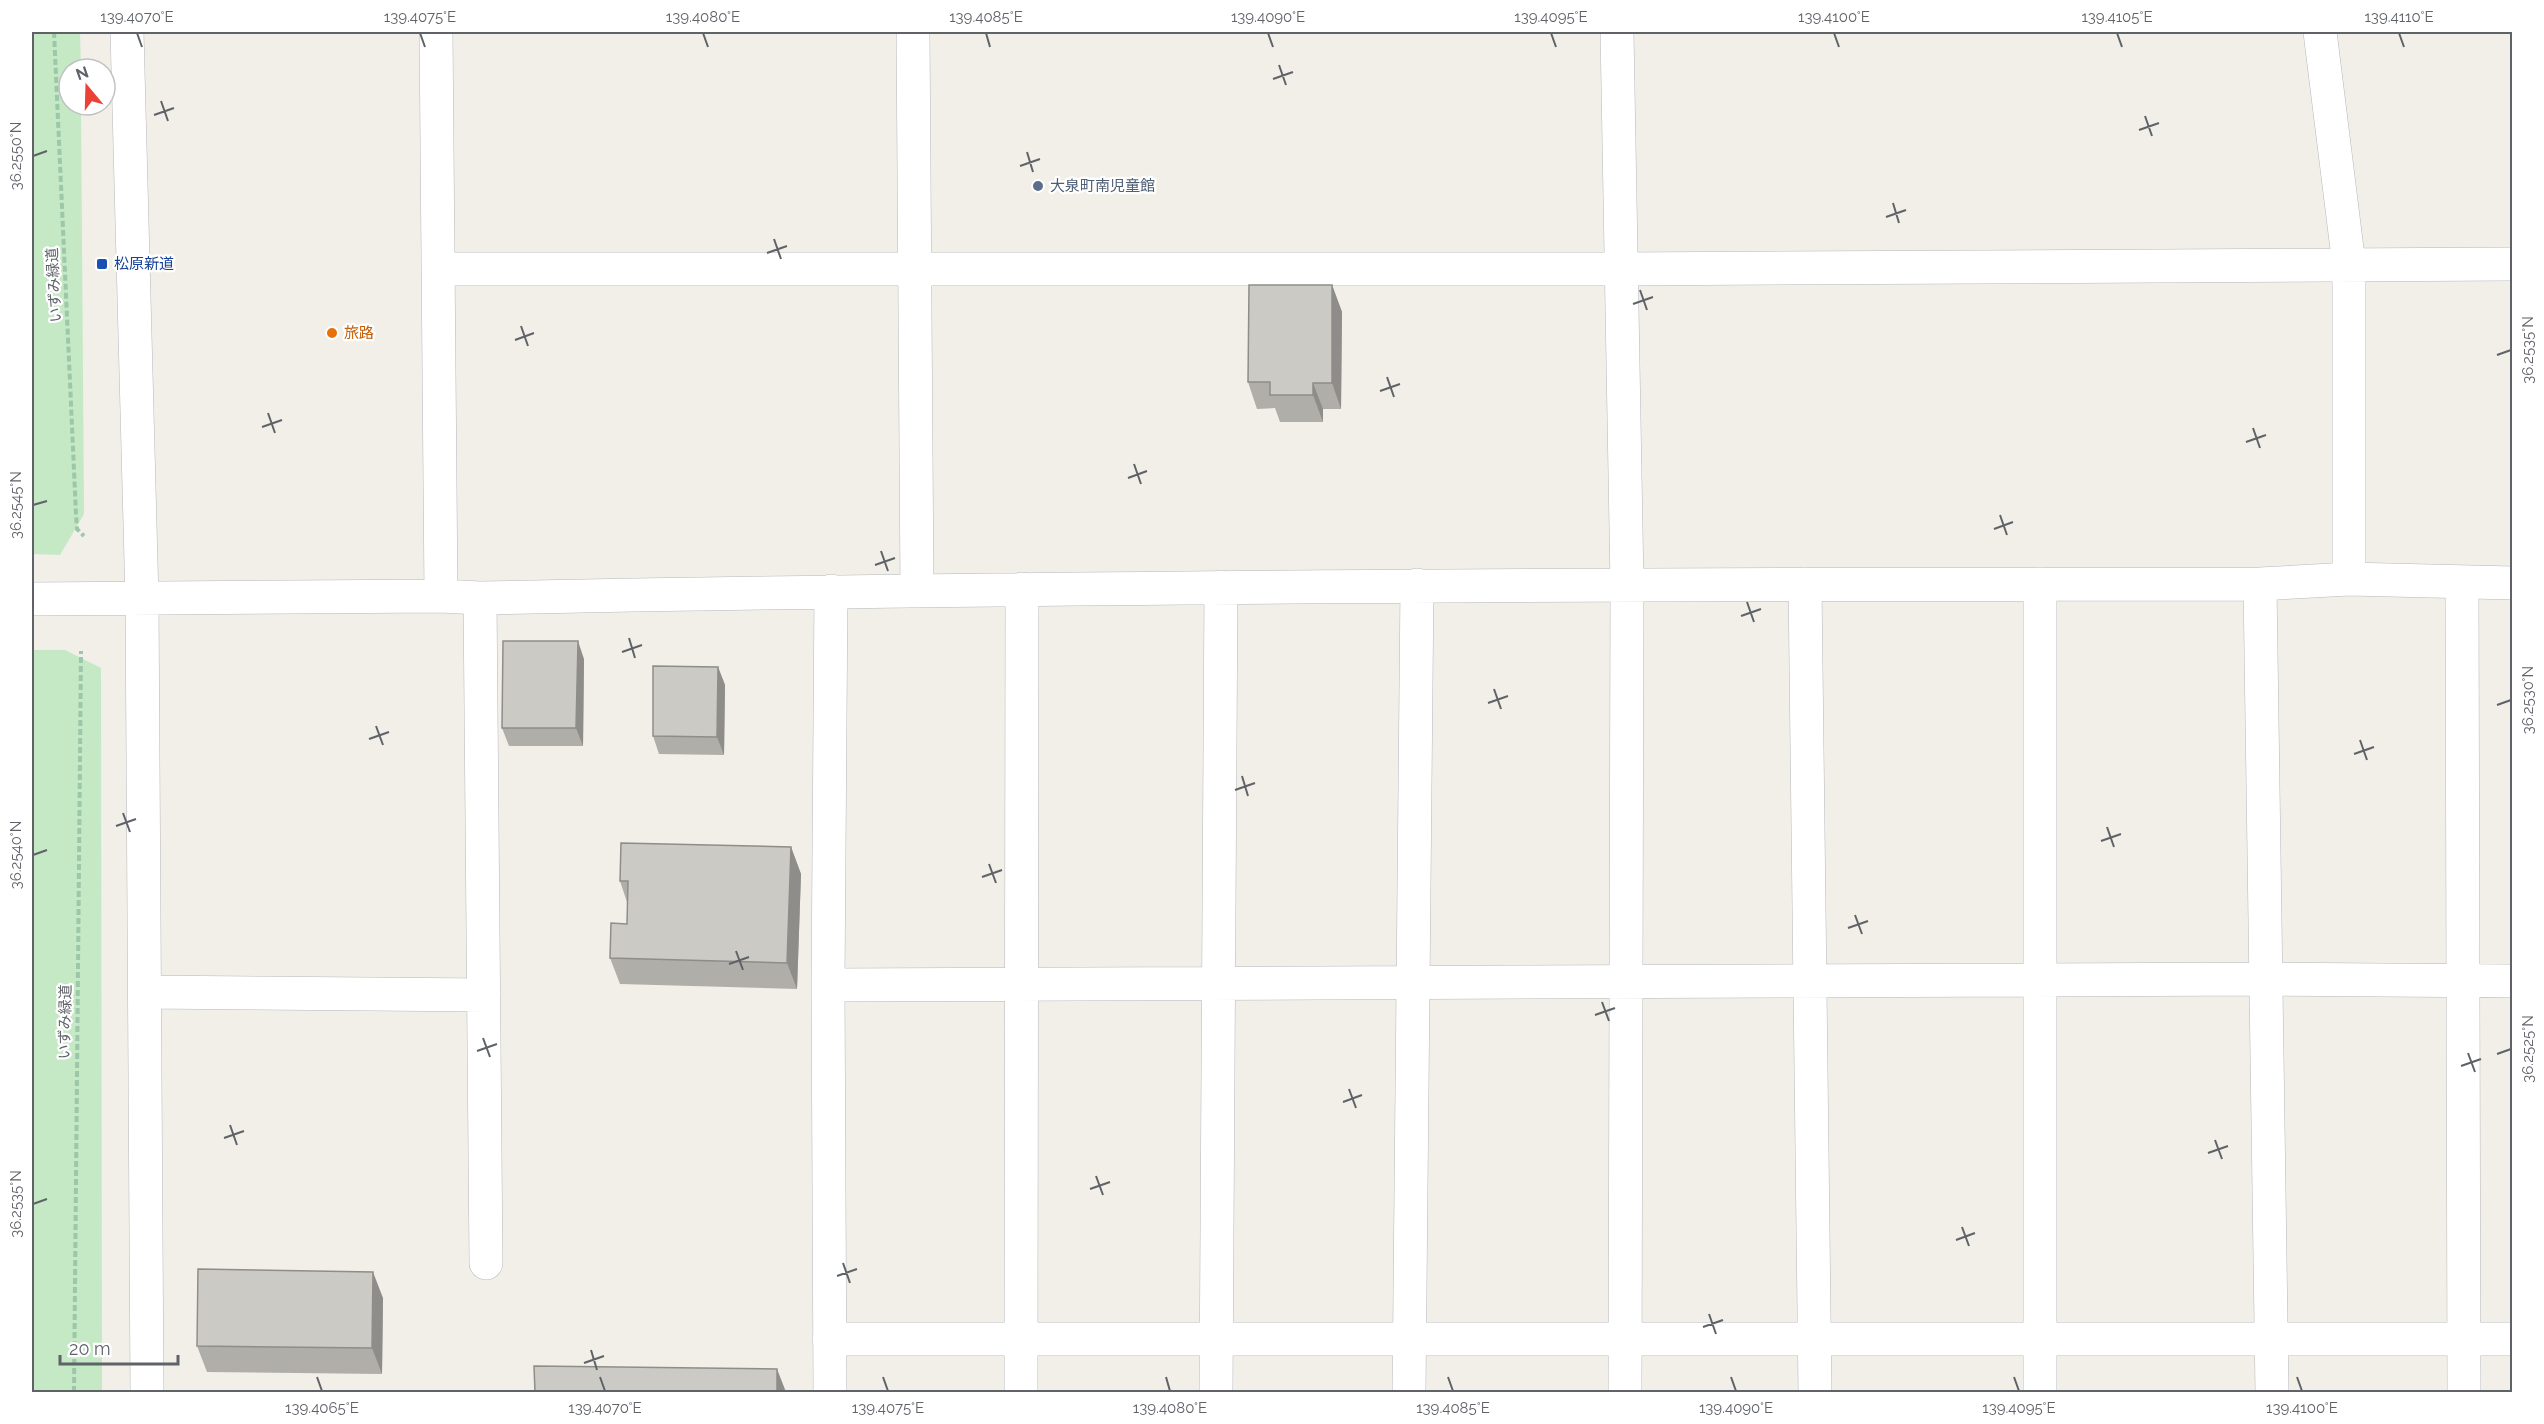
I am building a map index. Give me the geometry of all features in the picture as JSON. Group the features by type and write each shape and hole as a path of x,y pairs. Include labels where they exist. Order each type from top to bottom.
{"street":[{"path":"127,32 142,600 147,1392"},
{"path":"436,32 441,596"},
{"path":"913,32 917,590"},
{"path":"1617,32 1627,584 1625,1392"},
{"path":"2320,32 2349,265 2349,579"},
{"path":"438,269 1622,269 2512,264"},
{"path":"32,599 142,600 441,596 480,598 831,591 1417,585 2260,584 2349,579 2512,583"},
{"path":"2462,583 2464,1392"},
{"path":"1805,584 1815,1392"},
{"path":"2040,584 2040,1392"},
{"path":"2260,584 2272,1392"},
{"path":"1410,1392 1417,585"},
{"path":"1216,1392 1221,587"},
{"path":"1021,1392 1022,589"},
{"path":"830,1392 828,985 831,591"},
{"path":"480,598 486,1263"},
{"path":"828,985 2512,981"},
{"path":"146,992 484,995"},
{"path":"829,1340 2512,1340"}],"path":[{"name":"いずみ緑道","path":"54,32 76,514 77,529 84,536"},
{"name":"いずみ緑道","path":"74,1392 81,651"}],"green space":[{"path":"32,32 80,32 81,57 57,57 57,117 81,117 84,514 60,555 32,554"},
{"path":"32,650 65,650 101,668 102,1392 32,1392"}],"building":[{"path":"1249,285 1332,285 1332,383 1313,383 1313,395 1270,395 1270,382 1248,382"},
{"path":"503,641 578,641 576,728 502,728"},
{"path":"653,666 718,667 717,737 653,736"},
{"path":"621,843 791,847 787,963 610,958 611,923 627,924 628,881 620,881"},
{"path":"198,1269 373,1272 372,1348 197,1346"},
{"path":"534,1366 777,1369 777,1392 535,1392"}],"place":[{"name":"大泉町南児童館","path":"1038,186"},
{"name":"松原新道","path":"102,264"},
{"name":"旅路","path":"332,333"}]}
